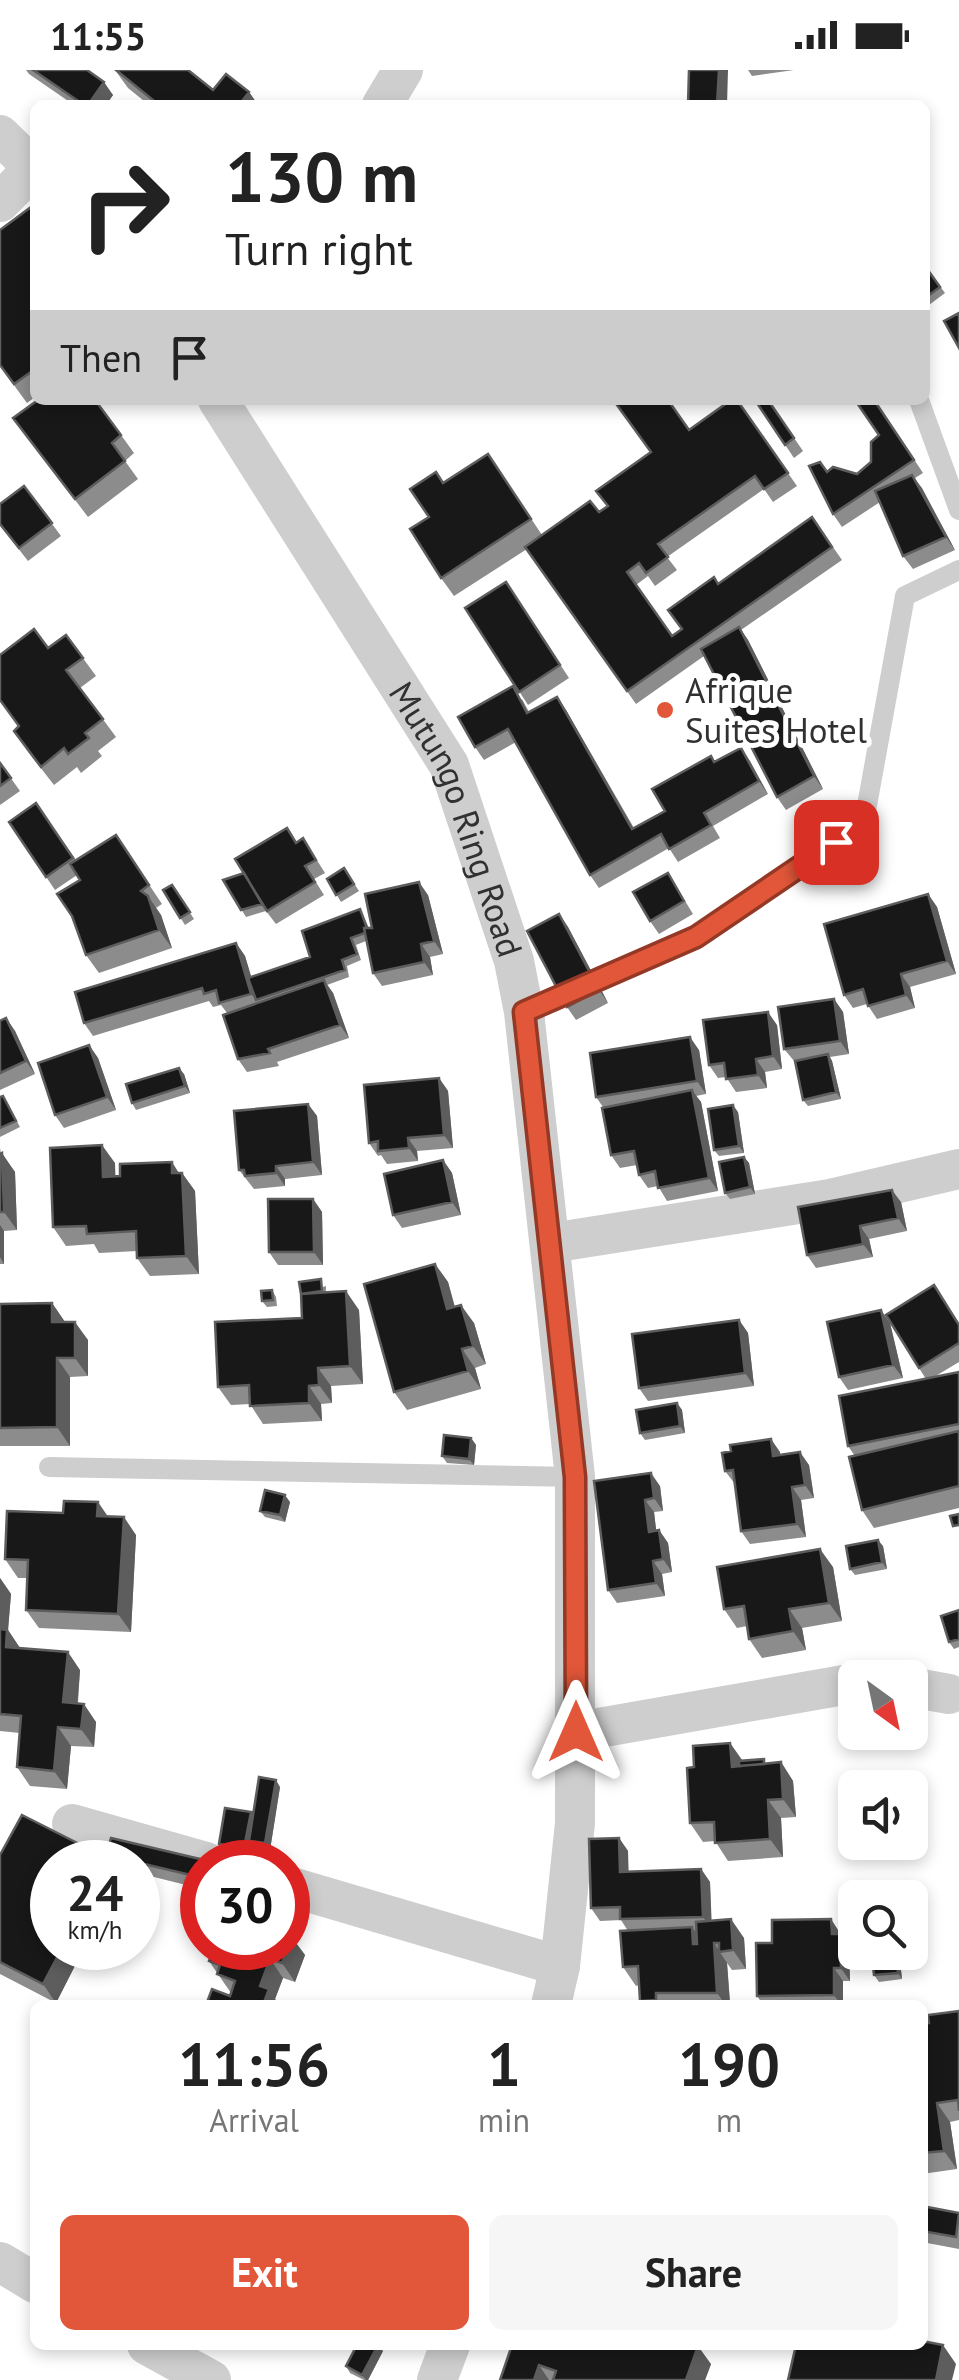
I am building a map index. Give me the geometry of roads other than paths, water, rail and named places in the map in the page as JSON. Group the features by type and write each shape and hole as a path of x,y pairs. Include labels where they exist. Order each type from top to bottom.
{"street":[{"path":"385,100 403,70"},
{"path":"0,134 30,164"},
{"path":"0,202 30,174"},
{"name":"Mutungo Ring Road","path":"221,405 449,766 514,962 524,1012 575,1477 575,1823 560,1966 551,2000"},
{"path":"551,1243 830,1199 959,1169"},
{"path":"576,1732 838,1685"},
{"path":"928,1690 949,1694"},
{"path":"72,1824 180,1855"},
{"path":"310,1892 560,1966"},
{"path":"0,2262 30,2279"},
{"path":"156,2350 211,2380"},
{"path":"437,2380 448,2350"}],"lane":[{"path":"921,405 959,510"},
{"path":"524,1012 696,937 864,822 905,596 959,570"},
{"path":"49,1467 575,1477"}],"place":[{"name":"Afrique Suites Hotel","path":"665,710"}]}
